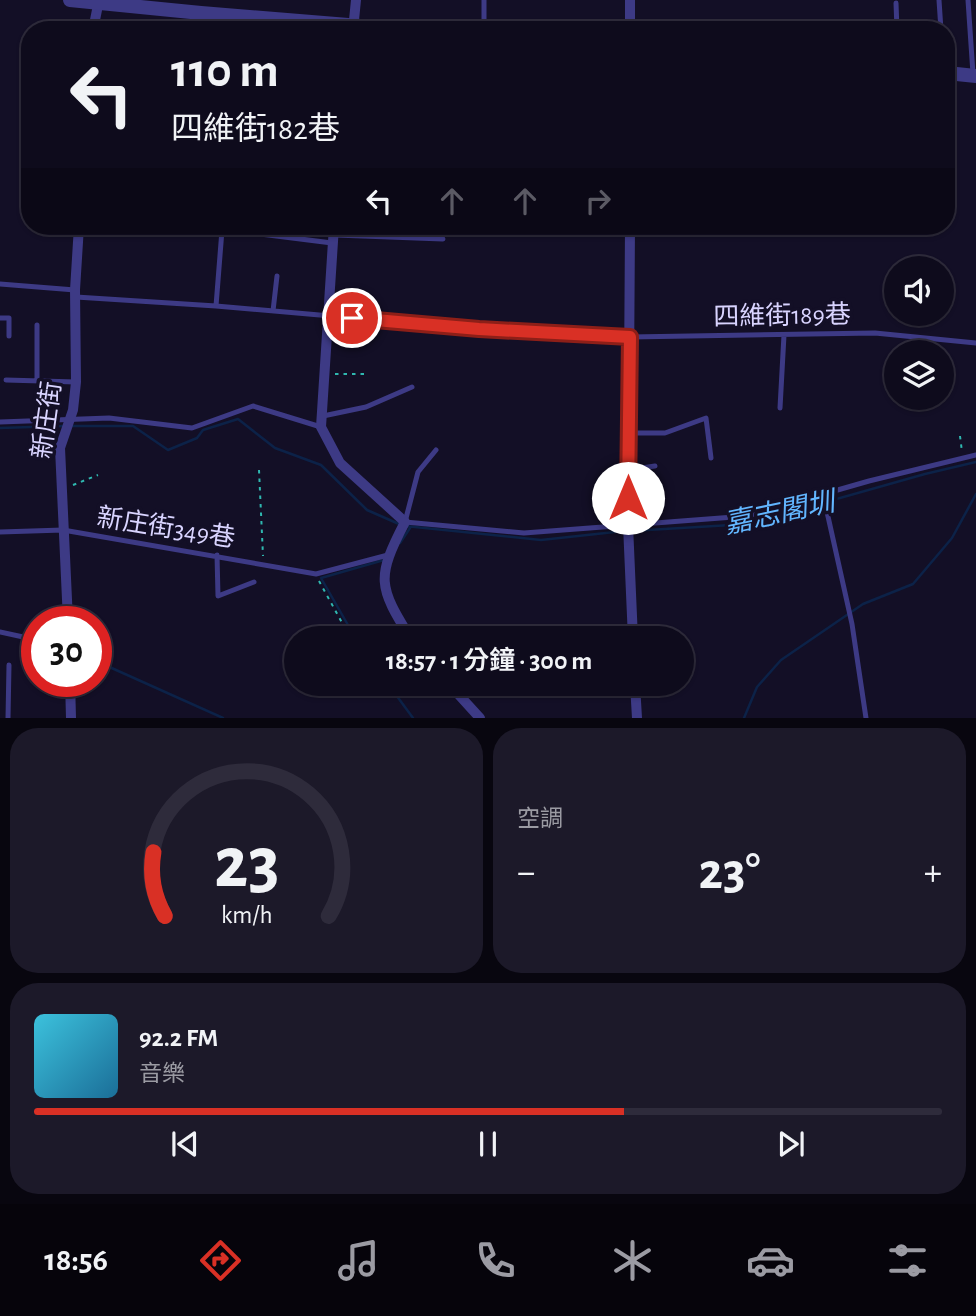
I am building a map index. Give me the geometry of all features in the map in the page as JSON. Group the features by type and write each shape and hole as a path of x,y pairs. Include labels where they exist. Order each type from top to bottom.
{"street":[{"path":"70,0 201,7 220,13 296,21"},
{"path":"354,21 356,0"},
{"path":"629,0 630,21"},
{"path":"95,21 99,1"},
{"path":"955,75 974,76"},
{"name":"新庄街","path":"67,606 60,448 73,410 76,382 79,235"},
{"path":"333,235 321,421 340,463 405,522 388,555 385,575 386,598 403,626"},
{"path":"630,235 628,525 632,626"},
{"path":"460,696 480,718"},
{"path":"636,696 637,718"},
{"path":"70,697 71,718"}],"lane":[{"path":"484,0 484,21"},
{"path":"939,0 940,21"},
{"path":"968,0 974,76"},
{"path":"896,3 897,21"},
{"path":"219,21 220,13"},
{"path":"216,306 222,235"},
{"path":"355,235 443,239"},
{"path":"273,311 276,276"},
{"name":"四維街189巷","path":"0,284 76,294 479,329 630,337 875,333 976,343"},
{"path":"0,318 9,318 9,335"},
{"path":"37,326 37,381"},
{"path":"780,408 784,335"},
{"path":"6,380 76,382"},
{"path":"0,422 109,418 192,428 253,406 321,421 366,407 412,387"},
{"path":"629,433 665,433 706,418 711,458"},
{"path":"436,450 418,472 405,522 524,533 747,516 976,455"},
{"path":"628,470 655,466"},
{"path":"823,494 852,624 866,718"},
{"name":"新庄街349巷","path":"0,532 63,530 316,573"},
{"path":"217,555 218,596 254,582"},
{"path":"316,573 388,555"},
{"path":"0,632 21,637"},
{"path":"8,718 9,665"}],"path":[{"path":"324,373 369,374"},
{"path":"960,436 964,459"},
{"path":"259,470 263,563"},
{"path":"62,489 97,475"},
{"path":"316,573 343,626"}],"waterway":[{"path":"70,426 133,426 168,450 197,438 203,430 238,419 275,448 321,465 367,510 399,524"},
{"path":"0,428 63,426"},
{"name":"嘉志閣圳","path":"631,531 748,524 976,462"},
{"path":"744,718 757,687 781,660 863,604 913,584 952,538 976,494"},
{"name":"嘉志閣圳","path":"405,526 541,540 624,531"},
{"path":"400,543 410,528"},
{"path":"349,626 321,578 384,560"},
{"path":"112,668 223,718"},
{"path":"397,696 413,718"}],"route":[{"path":"352,318 479,329 630,337 628,498"}]}
